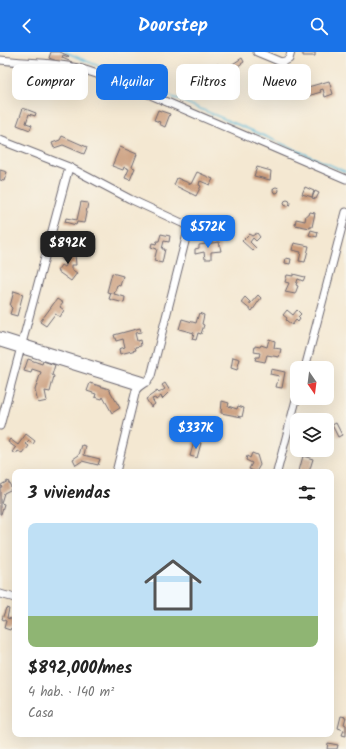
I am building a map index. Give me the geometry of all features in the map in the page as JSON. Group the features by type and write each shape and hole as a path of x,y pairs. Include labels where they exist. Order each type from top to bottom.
{"street":[{"path":"257,52 281,62 285,62 289,59 291,52"},
{"path":"0,60 61,66 89,71 125,84 346,179"},
{"path":"0,140 69,167 130,200 184,224 187,227 186,238 150,376 147,382 138,386 20,346 0,336"},
{"path":"0,426 20,346 69,167"},
{"path":"306,361 346,212"},
{"path":"0,343 20,346 147,382"},
{"path":"117,469 138,386"},
{"path":"277,469 295,405"},
{"path":"0,594 12,597"}],"building":[{"path":"51,52 60,52 69,56 63,55 62,58 72,62 71,64 62,63 49,58"},
{"path":"303,52 315,52 315,56 303,56"},
{"path":"242,58 244,62 240,65 233,64"},
{"path":"329,81 333,94 325,97 323,89 320,90 321,92 311,95 311,86"},
{"path":"23,108 36,113 35,116 29,114 26,123 32,125 30,130 17,125"},
{"path":"158,110 170,114 165,127 159,124 160,122 154,120"},
{"path":"62,136 87,147 84,154 63,145 54,148 52,143 60,140"},
{"path":"120,147 137,154 132,167 135,168 130,180 125,178 129,169 124,167 123,170 112,166"},
{"path":"257,167 271,171 270,180 254,176"},
{"path":"0,170 7,172 4,181 0,180"},
{"path":"197,172 213,179 210,185 200,181 199,185 201,186 196,196 174,185 177,178 191,184"},
{"path":"276,187 279,190 276,193 273,190"},
{"path":"305,187 314,191 312,197 302,194"},
{"path":"315,191 319,193 316,199 312,198"},
{"path":"287,200 290,203 287,206 284,203"},
{"path":"81,202 88,203 84,223 77,222 76,225 65,222 66,218 77,220"},
{"path":"310,212 315,213 312,227 310,228 295,225 296,219 305,221 306,215 309,215"},
{"path":"311,230 318,232 317,237 309,235"},
{"path":"257,233 260,237 256,241 253,238 250,242 256,248 253,251 242,241 249,234 252,236"},
{"path":"161,234 170,236 169,242 164,241 162,249 165,249 162,263 154,261 157,249 151,247 152,243 156,244 157,241 159,241"},
{"path":"219,242 221,251 211,252 211,259 205,259 204,252 195,254 195,249 199,248 199,245"},
{"path":"294,243 309,246 305,262 299,261 301,252 292,250"},
{"path":"68,248 69,254 75,254 76,265 71,265 71,269 77,273 71,281 57,271 61,265 64,267 66,266 66,261 62,261 60,250"},
{"path":"286,258 291,259 290,264 285,263"},
{"path":"112,273 123,276 120,286 117,285 114,294 125,297 124,303 109,299 111,293 107,292"},
{"path":"293,274 305,277 303,281 298,279 296,285 298,286 295,294 285,292 289,283 285,282 287,275 293,276"},
{"path":"14,291 23,294 17,316 10,314 12,308 10,306"},
{"path":"258,295 261,298 252,311 241,302 245,297 250,304"},
{"path":"57,299 63,303 60,307 64,310 60,317 55,314 46,326 40,322"},
{"path":"287,310 293,315 297,310 301,314 298,317 300,319 298,322 296,320 292,325 286,320 287,318 283,315"},
{"path":"199,313 204,315 202,324 204,325 201,334 198,333 196,340 192,339 194,333 179,329 182,319 196,323"},
{"path":"140,328 141,332 135,333 137,341 140,340 141,346 135,347 136,350 120,354 119,349 125,347 123,339 116,341 114,335"},
{"path":"269,339 275,341 274,348 281,349 279,357 267,355 265,362 255,360 256,357 259,357 260,353 254,352 255,346 260,347 261,345 267,347"},
{"path":"233,357 240,359 237,370 231,368"},
{"path":"28,359 42,364 43,361 55,365 50,392 45,391 47,401 38,403 35,390 41,372 32,369 31,373 24,371"},
{"path":"271,369 285,372 282,388 276,387 279,376 270,374"},
{"path":"90,383 109,389 120,408 112,413 103,397 102,399 95,397 96,394 87,391"},
{"path":"165,383 170,391 162,399 161,396 156,400 155,398 152,399 155,404 151,407 146,399 157,391 159,393 165,389 162,385"},
{"path":"222,401 229,403 228,406 237,409 238,406 244,408 242,417 221,413"},
{"path":"336,423 342,435 338,437 334,429 334,424"},
{"path":"26,434 35,441 33,444 29,441 26,444 29,446 23,454 18,451 16,454 13,452 16,448 8,442 10,439 18,445"},
{"path":"194,442 201,443 197,458 190,456"},
{"path":"82,445 86,446 84,455 100,459 98,465 82,461 76,465 73,459 79,455"},
{"path":"252,453 257,455 260,465 258,469 249,469 252,463 246,460 247,456 250,458"},
{"path":"303,457 313,459 310,469 300,469"},
{"path":"8,481 12,489 4,493 1,503 4,504 0,514 0,487"},
{"path":"6,608 9,609 7,618 12,619 12,628 10,630 4,628 6,621 2,619"},
{"path":"341,716 346,717 344,724 346,725 346,736 342,735 344,730 338,728"},
{"path":"328,743 338,745 337,749 327,749"}],"waterway":[{"path":"65,52 346,172"}]}
